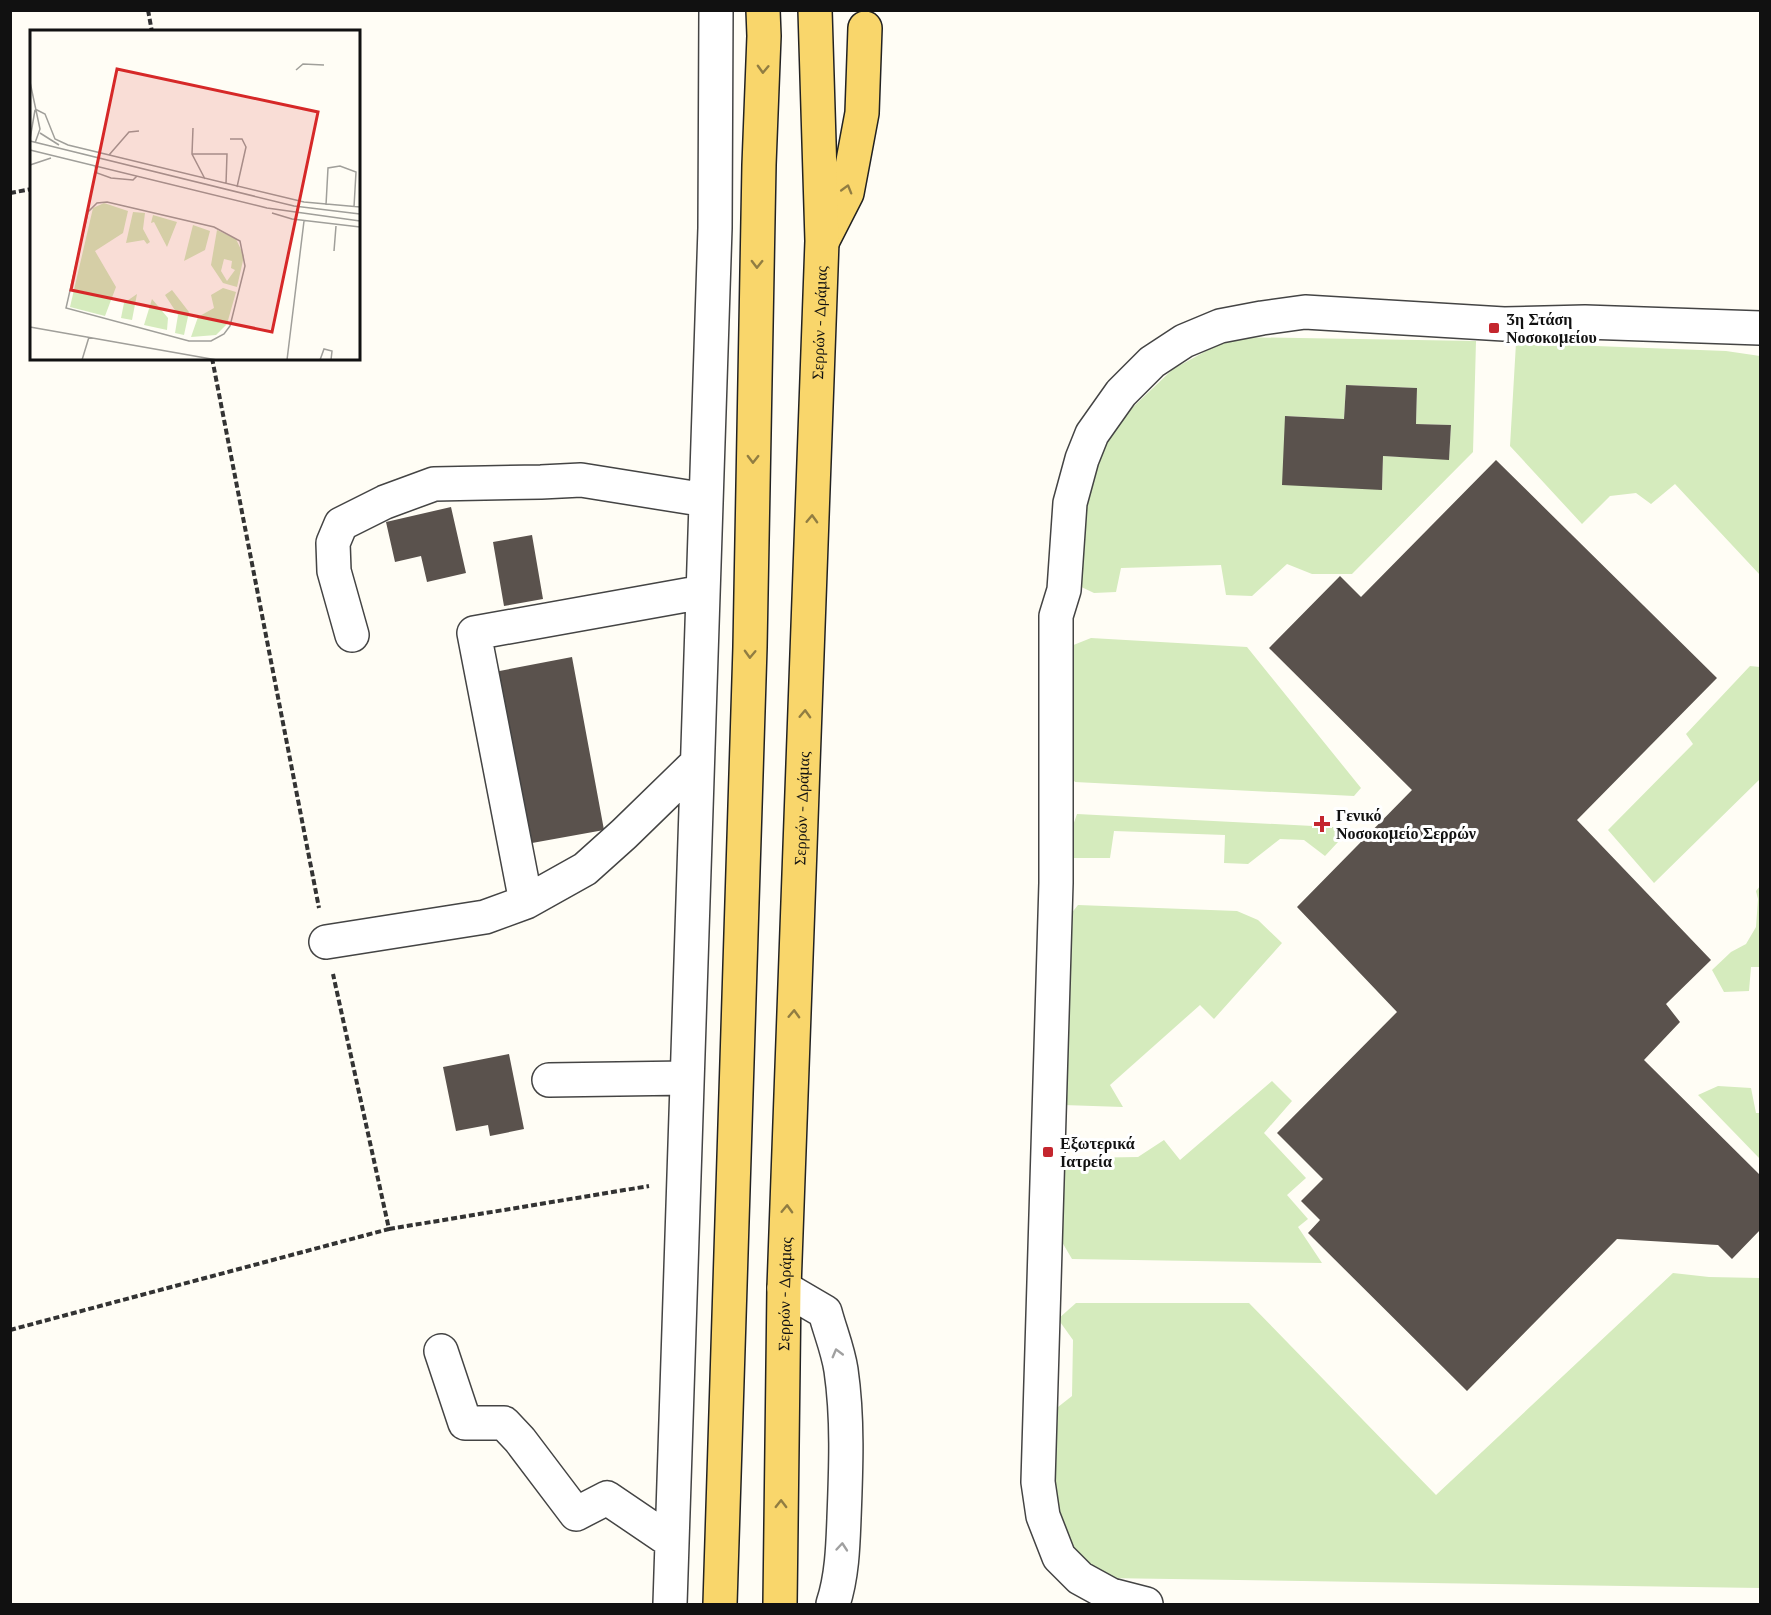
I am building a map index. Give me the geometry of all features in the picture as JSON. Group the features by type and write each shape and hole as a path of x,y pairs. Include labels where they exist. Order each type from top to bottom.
{"main road":[{"path":"720,1605 750,647 763,10"},
{"name":"Σερρών - Δράμας","path":"780,1605 784,1288 822,241 814,10"},
{"path":"822,241 847,193 862,113 865,19"}],"street":[{"path":"670,1605 715,228 716,10"},
{"path":"1146,1605 1111,1595 1080,1578 1059,1557 1043,1516 1038,1482 1056,883 1056,616 1064,590 1070,503 1082,459 1092,434 1121,393 1152,362 1184,341 1220,326 1262,318 1305,312 1504,324 1585,322 1761,328"},
{"path":"352,635 334,571 333,543 341,524 395,498 434,484 581,480 706,500"},
{"path":"526,902 474,633 703,592"},
{"path":"326,942 485,917 526,902 585,869 698,763"},
{"path":"549,1080 687,1078"},
{"path":"784,1288 825,1312 841,1368 846,1416 845,1487 838,1590 833,1605"},
{"path":"441,1351 465,1423 504,1423 520,1440 576,1514 607,1497 672,1542"}],"path":[{"path":"148,10 152,30"},
{"path":"10,193 30,189"},
{"path":"212,360 326,942 389,1229"},
{"path":"10,1330 389,1229 683,1180"}],"green space":[{"path":"1232,337 1476,341 1473,452 1352,574 1312,574 1287,564 1252,596 1226,595 1221,565 1121,568 1116,592 1094,593 1073,583 1092,480 1111,428 1173,369","holes":["1346,385 1417,388 1416,424 1451,425 1449,459 1383,456 1382,489 1285,416 1344,419"]},
{"path":"1516,343 1726,351 1760,356 1760,575 1675,484 1651,504 1636,493 1610,496 1582,524 1510,446"},
{"path":"1091,638 1247,647 1361,788 1354,796 1075,782 1068,773 1071,646"},
{"path":"1750,666 1760,667 1760,779 1654,883 1608,830 1693,744 1686,734"},
{"path":"1077,814 1351,828 1325,856 1304,840 1280,839 1248,864 1224,863 1225,835 1114,831 1110,858 1072,858 1064,851"},
{"path":"1760,886 1760,967 1751,967 1749,991 1724,992 1712,970 1731,952 1746,944 1756,927 1758,899 1756,891"},
{"path":"1078,905 1237,911 1258,920 1282,943 1214,1019 1200,1005 1110,1085 1123,1107 1063,1105 1066,920"},
{"path":"1272,1081 1292,1101 1264,1133 1306,1178 1287,1195 1308,1219 1298,1227 1322,1263 1072,1259 1059,1237 1060,1169 1075,1158 1138,1157 1164,1140 1180,1160"},
{"path":"1718,1086 1751,1088 1756,1113 1760,1113 1760,1159 1698,1095"},
{"path":"1673,1273 1709,1277 1760,1278 1760,1588 1104,1578 1071,1545 1053,1498 1058,1407 1072,1396 1073,1340 1058,1319 1076,1303 1249,1303 1436,1495"}],"building":[{"path":"1346,385 1417,388 1416,424 1451,425 1449,460 1383,456 1382,490 1282,485 1285,416 1344,419"},
{"path":"1496,460 1717,678 1577,820 1711,960 1666,1004 1680,1022 1644,1060 1760,1175 1760,1230 1732,1259 1718,1245 1617,1239 1467,1391 1308,1233 1320,1220 1301,1201 1323,1179 1277,1133 1397,1012 1297,907 1412,790 1269,648 1340,576 1361,597"},
{"path":"451,507 466,573 427,582 421,556 395,562 386,522"},
{"path":"532,535 543,599 504,606 493,542"},
{"path":"572,657 604,830 521,845 489,673"},
{"path":"509,1054 524,1129 490,1136 488,1125 456,1131 443,1067"}],"place":[{"name":"3η Στάση Νοσοκομείου","path":"1494,328"},
{"name":"Γενικό Νοσοκομείο Σερρών","path":"1322,824"},
{"name":"Εξωτερικά Ιατρεία","path":"1048,1152"}]}
